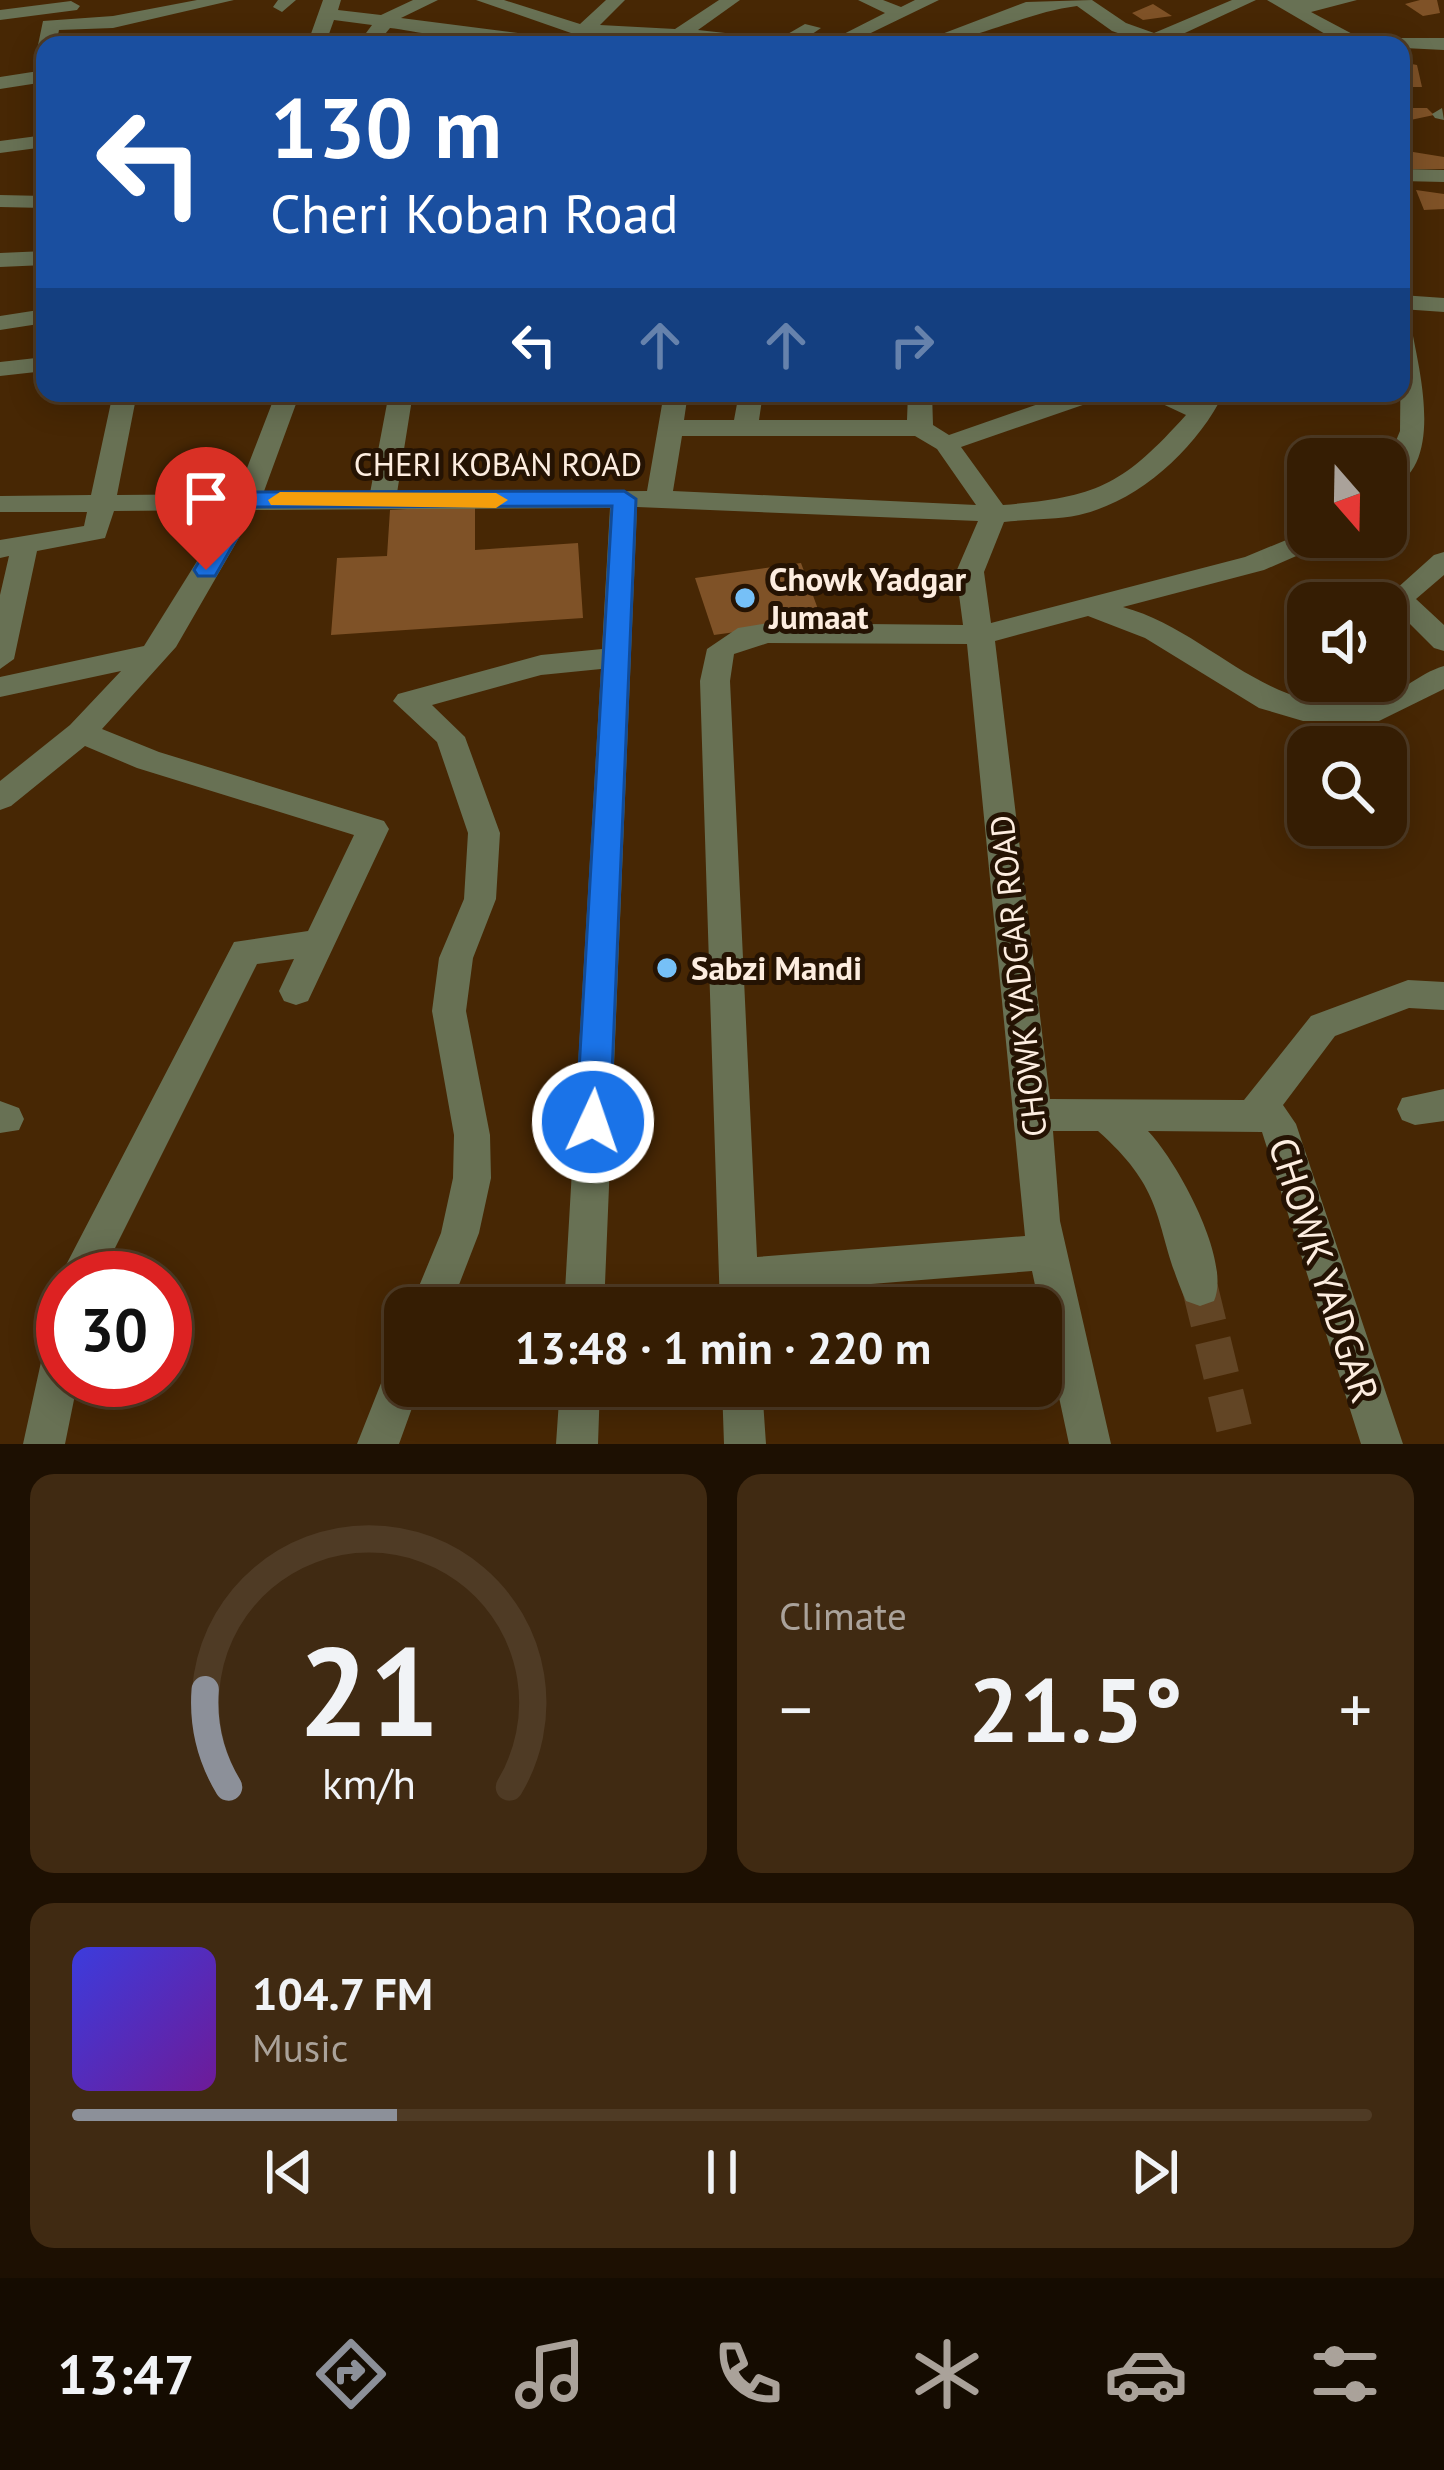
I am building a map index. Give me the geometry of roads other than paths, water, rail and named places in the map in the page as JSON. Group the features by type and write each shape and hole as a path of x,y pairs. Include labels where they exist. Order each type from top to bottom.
{"street":[{"path":"49,26 126,0"},
{"path":"374,36 388,19 429,0"},
{"path":"439,36 476,0"},
{"path":"485,0 563,36"},
{"path":"576,36 616,0"},
{"path":"676,36 731,0"},
{"path":"867,0 901,13"},
{"path":"851,36 929,0"},
{"path":"947,36 1032,6 1081,0 1136,36"},
{"path":"1162,36 1247,0"},
{"path":"1284,4 1348,0"},
{"path":"0,15 49,26 141,18 224,3"},
{"path":"1284,4 1342,36"},
{"path":"319,36 329,7 447,28 530,36"},
{"path":"138,36 141,18"},
{"path":"104,36 106,22"},
{"path":"797,36 812,28"},
{"path":"644,36 720,36"},
{"path":"1410,44 1444,44"},
{"path":"0,82 36,77"},
{"path":"0,147 36,141"},
{"path":"1410,176 1444,176"},
{"path":"0,202 36,202"},
{"path":"0,260 36,258"},
{"path":"1410,303 1444,305"},
{"path":"0,323 36,317"},
{"path":"0,369 36,365"},
{"path":"0,659 12,547 96,532 123,402"},
{"path":"0,798 81,734 166,640 248,500 285,402"},
{"path":"382,502 399,402"},
{"path":"659,499 675,402"},
{"path":"745,428 749,402"},
{"path":"920,402 920,428"},
{"path":"946,444 1068,402"},
{"path":"1407,458 1415,427 1409,402"},
{"name":"CHERI KOBAN ROAD","path":"0,504 659,499 996,514 1076,507 1126,487 1207,403"},
{"path":"1415,427 1444,433"},
{"path":"671,428 920,428 946,444 996,514"},
{"path":"585,1287 624,499"},
{"name":"CHOWK YADGAR ROAD","path":"996,514 970,551 967,584 980,635 1034,1115 1041,1221 1090,1444"},
{"path":"739,1287 717,656 729,642 768,633 980,635 1254,564 1287,550"},
{"path":"1444,561 1400,599 1444,641"},
{"path":"1091,608 1115,612 1150,629 1256,698 1286,709 1322,714 1376,712 1444,676"},
{"path":"0,687 153,654"},
{"path":"439,1287 460,1234 472,1178 472,1135 449,1011 457,958 480,898 484,833 450,737 408,700 541,665 616,658"},
{"path":"81,734 148,760 373,829 296,991"},
{"path":"94,1251 246,952 319,943"},
{"path":"1256,1114 1323,1026 1408,994 1444,996"},
{"path":"1104,1114 1150,1154 1171,1187 1200,1288"},
{"name":"CHOWK YADGAR","path":"1034,1115 1256,1114 1270,1116 1279,1124 1382,1444"},
{"path":"784,1287 1048,1252"},
{"path":"44,1444 52,1407"},
{"path":"378,1444 392,1407"},
{"path":"577,1444 579,1407"},
{"path":"743,1407 745,1444"}],"tunnel":[{"path":"1200,1288 1238,1444"}],"place":[{"name":"Chowk Yadgar Jumaat","path":"745,598"},
{"name":"Sabzi Mandi","path":"667,968"}]}
